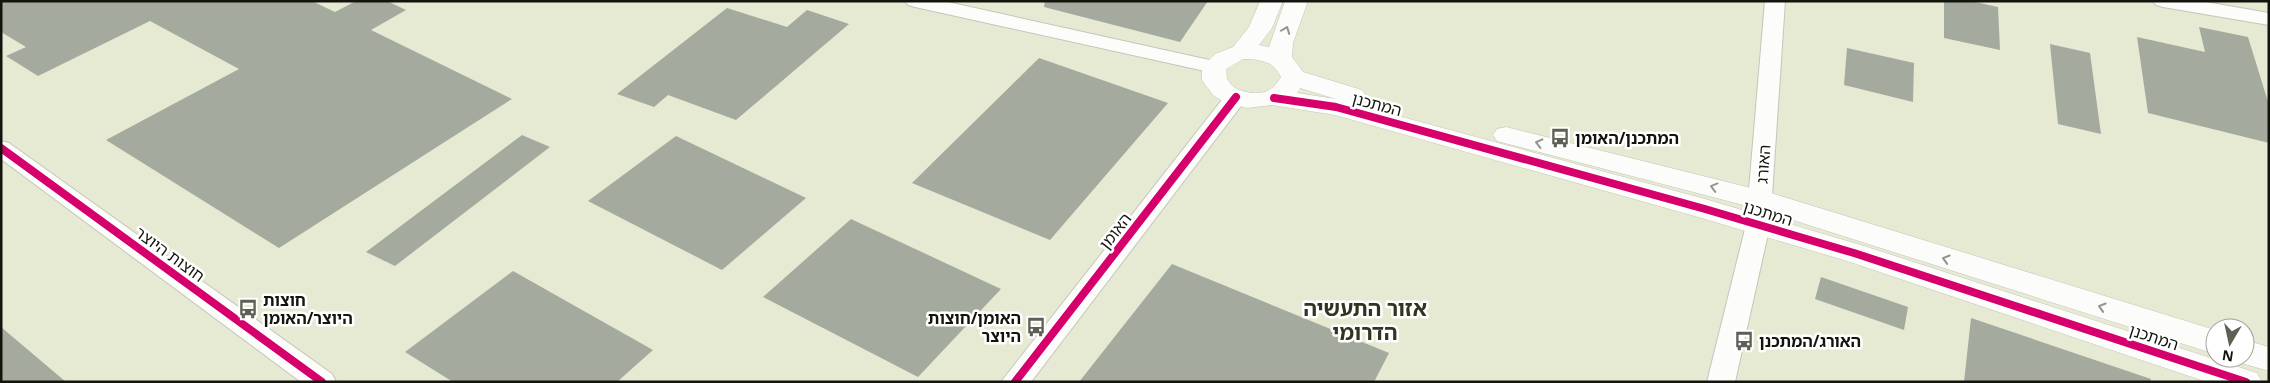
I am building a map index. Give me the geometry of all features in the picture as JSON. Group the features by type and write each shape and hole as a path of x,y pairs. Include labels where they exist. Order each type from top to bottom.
{"street":[{"path":"915,1 1214,67"},
{"path":"1242,52 1260,28 1272,1"},
{"path":"1286,68 1262,53 1242,52 1220,60 1214,67 1214,81 1218,88 1236,98 1249,100 1274,98 1288,89 1286,68 1281,43 1297,1"},
{"name":"האורג","path":"1721,382 1759,212 1775,1"},
{"path":"2163,1 2269,19"},
{"name":"המתכנן","path":"1286,68 1380,103 2205,339"},
{"name":"האומן","path":"1015,382 1236,98"},
{"name":"המתכנן","path":"1274,98 1336,108 1759,212 1854,253 2246,382"},
{"name":"חוצות היוצר","path":"1,148 322,382"},
{"path":"2255,355 2269,359"}],"shaded area":[{"path":"1,1 2269,1 2269,382 1,382"}],"building":[{"path":"1,1 312,1 335,12 356,1 387,1 406,10 371,30 512,99 279,248 106,140 239,69 150,21 38,76 6,56 26,47 1,32"},
{"path":"1045,1 1208,1 1180,42 1044,7"},
{"path":"1944,1 1971,1 1998,7 2000,50 1944,38"},
{"path":"727,8 787,27 807,10 849,24 736,120 668,95 654,107 617,94"},
{"path":"2199,27 2248,37 2269,105 2269,143 2148,113 2137,37 2205,52"},
{"path":"2050,44 2090,53 2101,134 2058,124"},
{"path":"1847,48 1914,63 1913,102 1844,85"},
{"path":"1039,58 1168,103 1050,240 912,183"},
{"path":"522,135 550,147 395,266 366,252"},
{"path":"676,136 806,198 722,270 588,201"},
{"path":"851,219 1001,289 918,377 763,297"},
{"path":"1172,264 1389,353 1374,382 1079,382"},
{"path":"513,271 653,350 617,382 453,382 405,352"},
{"path":"1821,277 1908,307 1904,330 1815,299"},
{"path":"1971,318 2151,379 2150,382 1964,382"},
{"path":"1,327 66,382 1,382"}],"cycle path":[{"path":"1015,382 1236,97"},
{"path":"1274,98 1336,107 1705,209 1854,253 2246,382"},
{"path":"1,148 322,382"}],"place":[{"name":"המתכנן/האומן","path":"1560,138"},
{"name":"חוצות היוצר/האומן","path":"248,309"},
{"name":"האומן/חוצות היוצר","path":"1036,327"},
{"name":"האורג/המתכנן","path":"1744,341"}],"district":[{"name":"אזור התעשיה הדרומי","path":"1365,320"}]}
